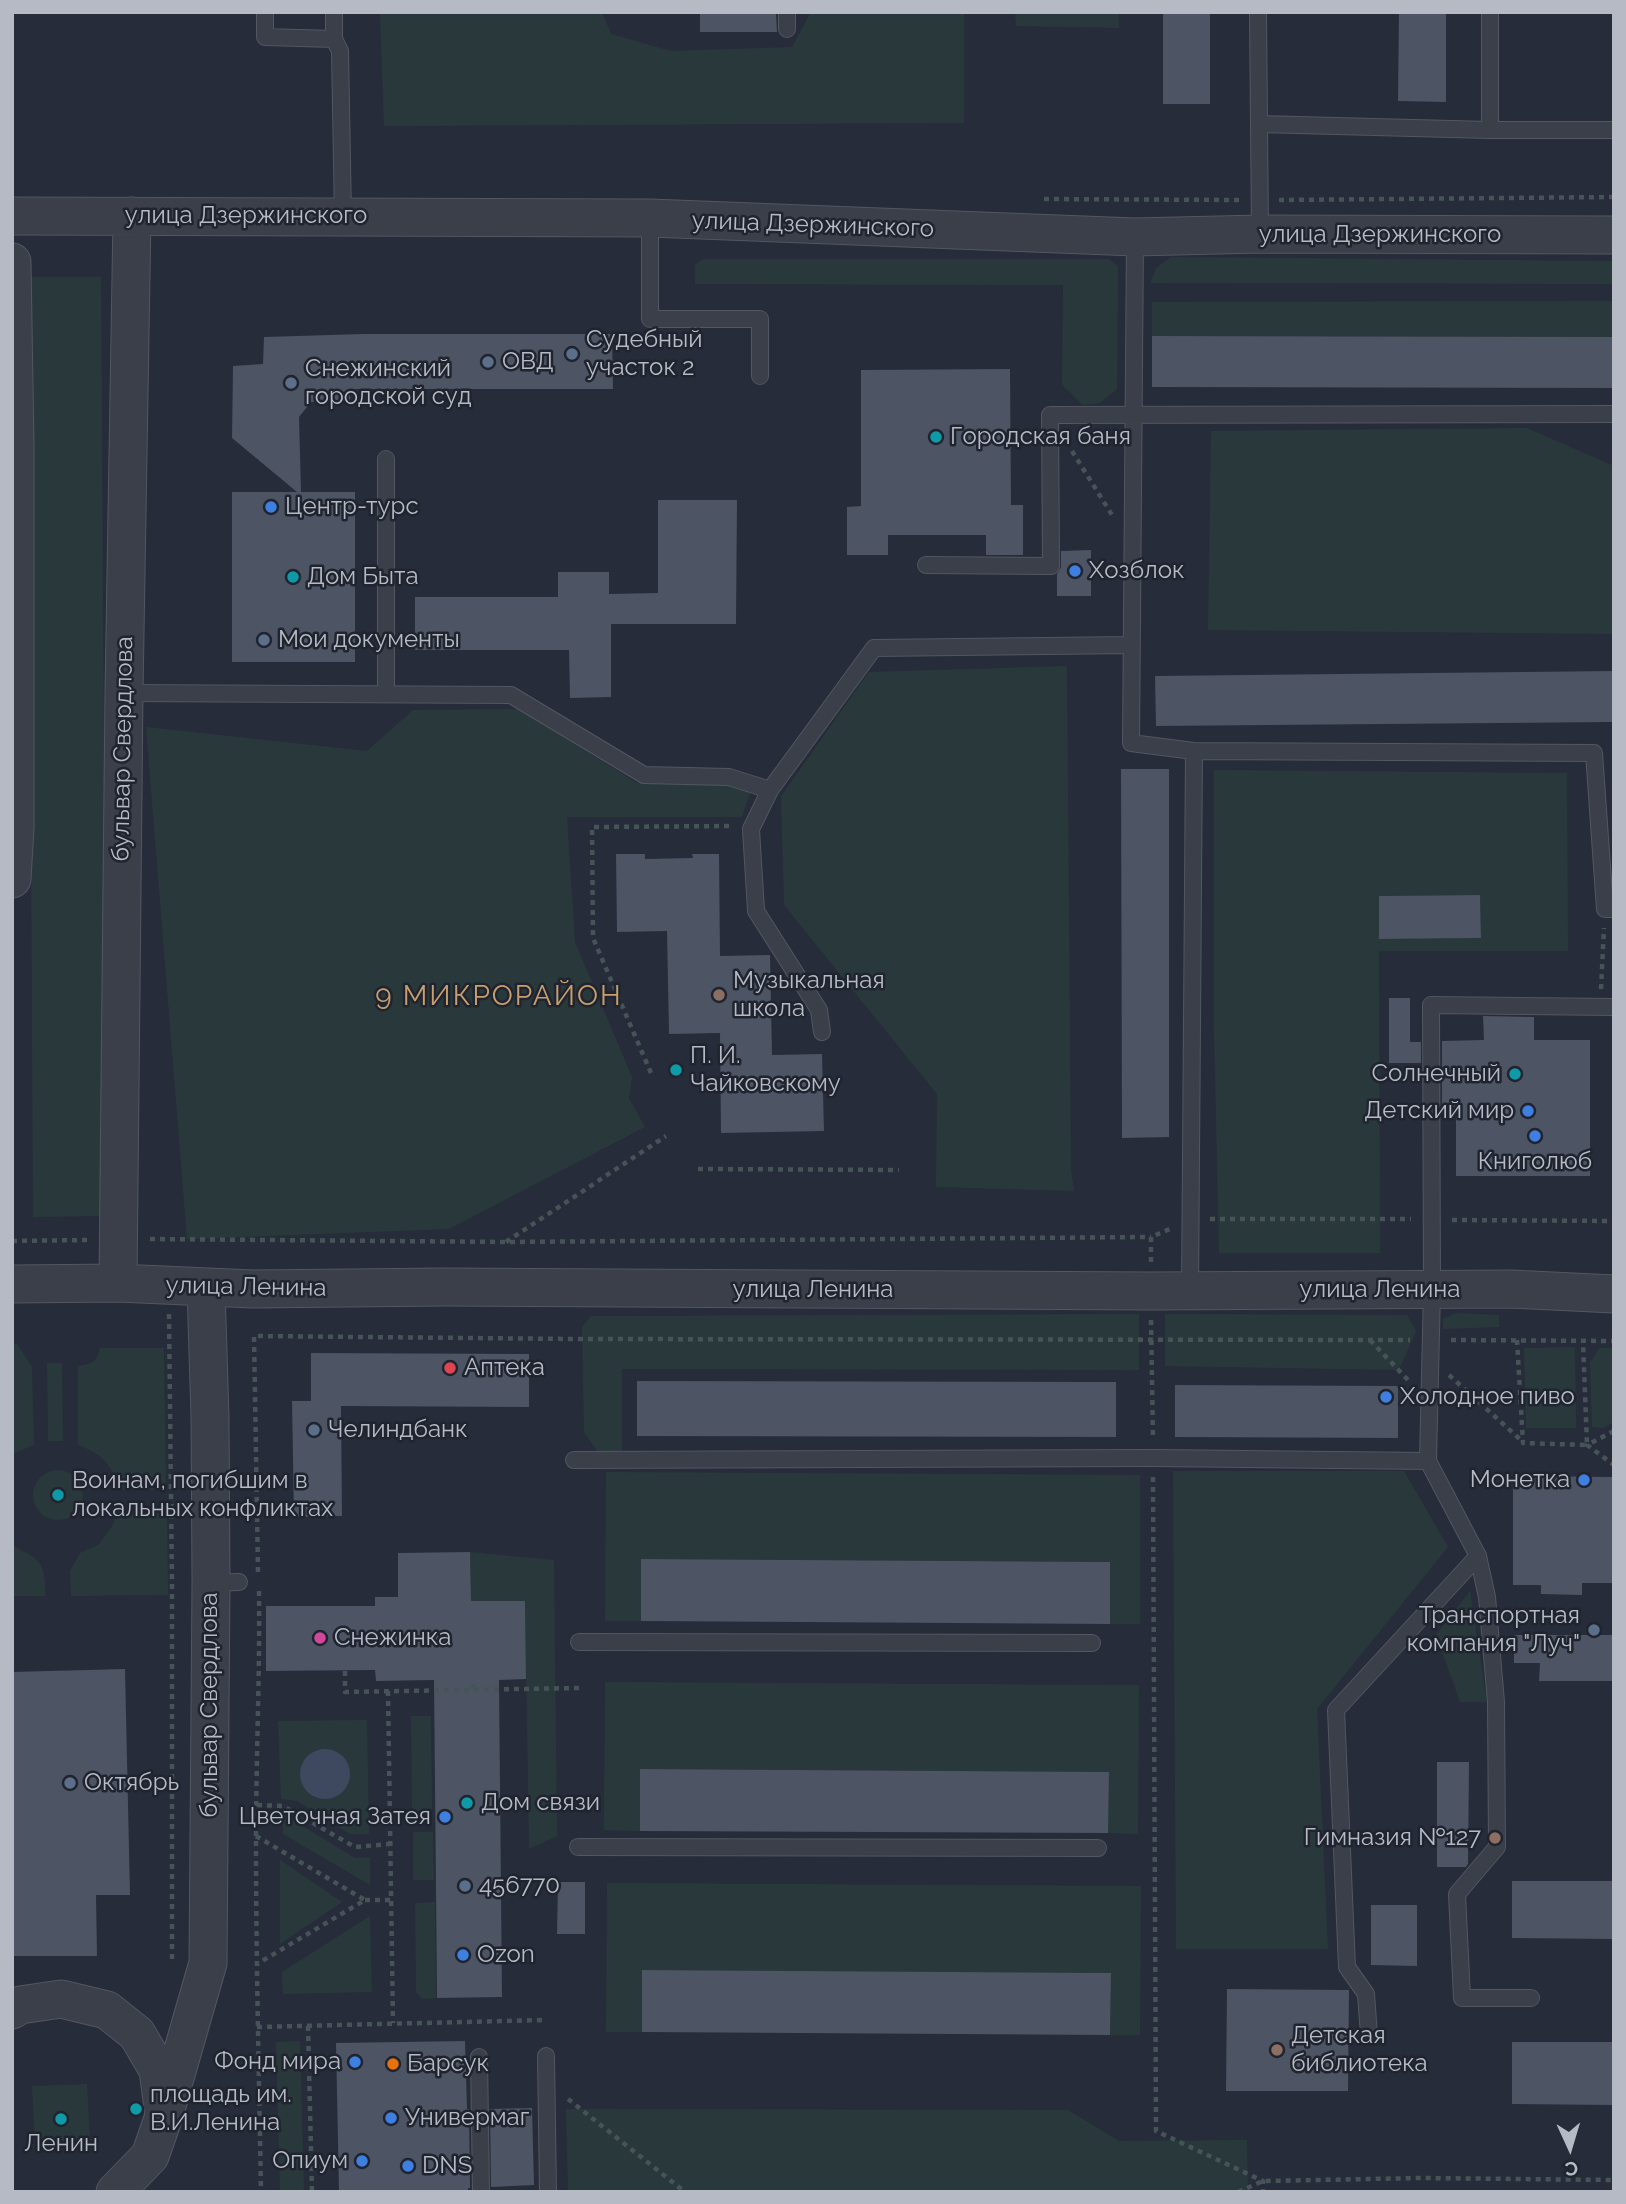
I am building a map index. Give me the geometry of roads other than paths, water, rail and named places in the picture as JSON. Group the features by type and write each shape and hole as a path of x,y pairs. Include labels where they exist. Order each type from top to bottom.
{"street":[{"name":"улица Дзержинского","path":"12,216 650,218 1135,237 1260,217 1614,235"},
{"name":"бульвар Свердлова","path":"118,1283 132,216"},
{"path":"12,262 15,447 15,827 12,879"},
{"name":"улица Ленина","path":"12,1284 118,1283 206,1288 1151,1291 1511,1289 1614,1294"},
{"name":"бульвар Свердлова","path":"138,2192 164,2116 208,1963 225,1583 210,1417 206,1288"},
{"path":"12,2010 20,2005 61,1998 107,2010 136,2034 158,2070 164,2116"},
{"path":"116,2192 150,2156"}],"lane":[{"path":"265,12 265,37 334,38"},
{"path":"334,12 334,38 340,51 343,217"},
{"path":"787,12 788,29"},
{"path":"1258,12 1260,217"},
{"path":"1490,12 1490,130"},
{"path":"1259,124 1614,130"},
{"path":"650,218 650,319 760,320 760,376"},
{"path":"1135,237 1130,743 1194,751 1594,754 1609,909"},
{"path":"926,565 1051,566 1050,415 1614,414"},
{"path":"386,459 386,693"},
{"path":"822,1032 819,1010 756,911 751,829 770,790 874,648 1130,645"},
{"path":"124,693 511,695 644,775 729,777 770,790"},
{"path":"1190,1291 1194,751"},
{"path":"1531,1998 1462,1998 1457,1894 1497,1847 1496,1702 1487,1597 1478,1556 1428,1461 1432,1289 1431,1006 1607,1007"},
{"path":"575,1460 1153,1458 1428,1461"},
{"path":"1368,2035 1366,1994 1347,1967 1336,1710 1478,1556"},
{"path":"579,1642 1092,1643"},
{"path":"579,1847 1098,1848"},
{"path":"546,2056 548,2192"},
{"path":"479,2057 481,2192"}],"water":[{"path":"325,1749 342,1757 350,1774 342,1791 325,1799 308,1791 300,1774 308,1757"}],"place":[{"name":"Судебный участок 2","path":"572,354"},
{"name":"ОВД","path":"488,362"},
{"name":"Снежинский городской суд","path":"291,383"},
{"name":"Городская баня","path":"936,437"},
{"name":"Центр-турс","path":"271,507"},
{"name":"Хозблок","path":"1075,571"},
{"name":"Дом Быта","path":"293,577"},
{"name":"Мои документы","path":"264,640"},
{"name":"Музыкальная школа","path":"719,995"},
{"name":"П. И. Чайковскому","path":"676,1070"},
{"name":"Солнечный","path":"1515,1074"},
{"name":"Детский мир","path":"1528,1111"},
{"name":"Книголюб","path":"1535,1136"},
{"name":"Аптека","path":"450,1368"},
{"name":"Холодное пиво","path":"1386,1397"},
{"name":"Челиндбанк","path":"314,1430"},
{"name":"Монетка","path":"1584,1480"},
{"name":"Воинам, погибшим в локальных конфликтах","path":"58,1495"},
{"name":"Транспортная компания \"Луч\"","path":"1594,1630"},
{"name":"Снежинка","path":"320,1638"},
{"name":"Октябрь","path":"70,1783"},
{"name":"Дом связи","path":"467,1803"},
{"name":"Цветочная Затея","path":"445,1817"},
{"name":"Гимназия №127","path":"1495,1838"},
{"name":"456770","path":"465,1886"},
{"name":"Ozon","path":"463,1955"},
{"name":"Детская библиотека","path":"1277,2050"},
{"name":"Фонд мира","path":"355,2062"},
{"name":"Барсук","path":"393,2064"},
{"name":"площадь им. В.И.Ленина","path":"136,2109"},
{"name":"Универмаг","path":"391,2118"},
{"name":"Ленин","path":"61,2119"},
{"name":"Опиум","path":"362,2161"},
{"name":"DNS","path":"408,2166"}],"district":[{"name":"9 МИКРОРАЙОН","path":"499,997"}]}
